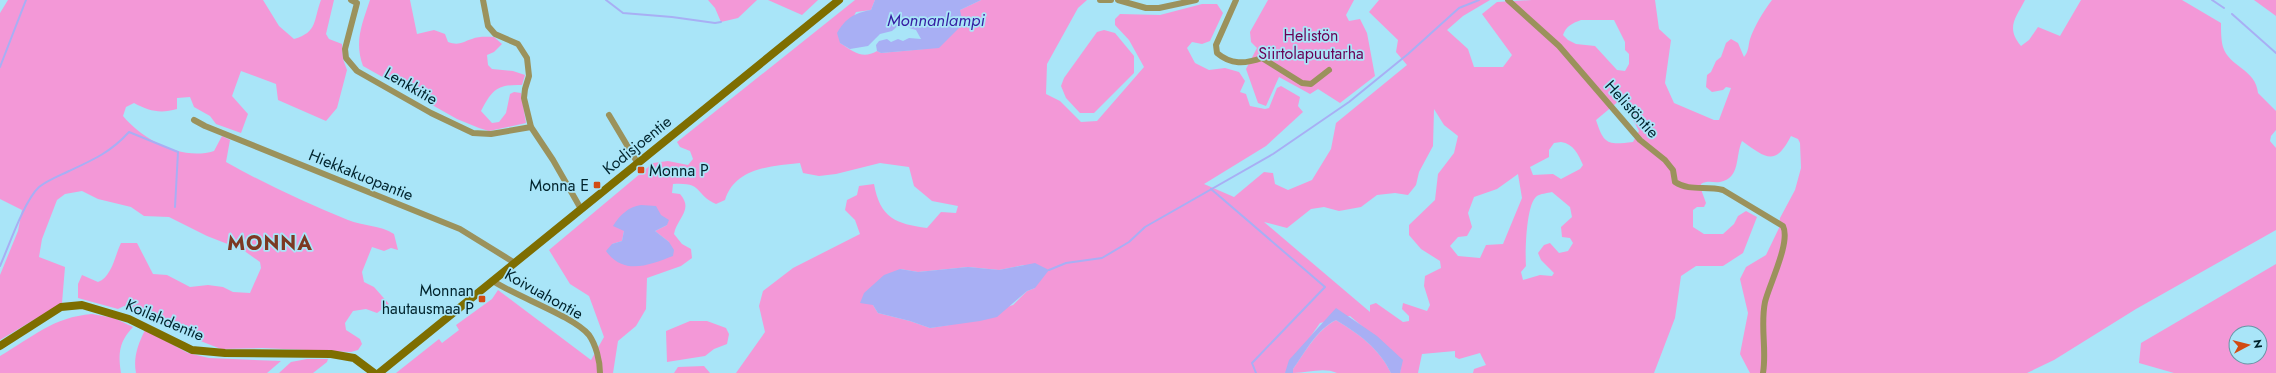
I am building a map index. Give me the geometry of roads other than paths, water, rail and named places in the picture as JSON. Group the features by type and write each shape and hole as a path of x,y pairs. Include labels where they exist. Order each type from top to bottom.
{"street":[{"name":"Lenkkitie","path":"351,0 357,3 345,49 346,58 357,71 431,113 473,133 491,134 531,128"},
{"path":"482,0 488,26 495,34 518,44 527,58 529,76 524,98 531,128 553,160 581,209"},
{"name":"Kodisjoentie","path":"379,373 839,0"},
{"path":"1100,0 1111,0"},
{"path":"1118,0 1146,8 1159,8 1196,0"},
{"path":"1236,0 1216,46 1217,53 1226,61 1247,63 1262,58 1302,83 1311,84 1329,70"},
{"name":"Helistöntie","path":"1508,0 1559,46 1640,140 1665,160 1673,170 1675,182 1684,188 1714,187 1723,190 1783,226 1785,234 1764,303 1763,373"},
{"path":"609,115 638,162"},
{"name":"Hiekkakuopantie","path":"194,120 205,126 460,229 515,263"},
{"name":"Koivuahontie","path":"493,281 507,290 580,328 589,336 600,361 600,373"},
{"name":"Koilahdentie","path":"0,346 57,310 68,306 82,305 128,319 192,350 225,353 332,354 354,358 374,373"}],"water":[{"name":"Monnanlampi","path":"875,0 981,0 960,10 963,24 939,48 881,53 877,51 876,45 879,41 887,39 891,42 898,39 903,41 909,38 921,39 916,30 909,28 907,23 901,23 892,31 880,34 868,46 850,49 840,43 837,33 847,20 855,15 871,10"},
{"path":"641,205 656,206 661,215 669,220 667,225 655,231 669,242 674,250 673,256 646,265 629,266 621,264 613,259 606,251 612,244 622,241 624,231 613,226 628,210"},
{"path":"1035,263 1049,270 1035,288 1027,291 997,317 980,321 930,328 878,313 873,305 860,303 864,293 884,275 900,269 918,272 968,267 999,270"},
{"path":"1336,308 1377,336 1403,360 1400,373 1391,373 1381,356 1368,342 1336,320 1317,335 1293,369 1293,373 1285,373 1289,360"}],"waterway":[{"path":"0,67 26,0"},
{"path":"606,0 623,13 672,17 715,23 721,22"},
{"path":"1049,270 1066,263 1102,258 1129,242 1145,227 1273,154 1349,102 1408,54 1459,8 1479,0"},
{"path":"2212,0 2224,8"},
{"path":"2232,14 2276,53"},
{"path":"0,266 22,213 39,187 101,155 129,132 178,152 175,207"},
{"path":"1211,189 1325,287 1252,363 1256,373"}],"place":[{"name":"Monna P","path":"641,170"},
{"name":"Monna E","path":"597,185"},
{"name":"Monnan hautausmaa P","path":"482,299"}],"district":[{"name":"MONNA","path":"270,243"}],"park label":[{"name":"Helistön Siirtolapuutarha","path":"1311,44"}]}
